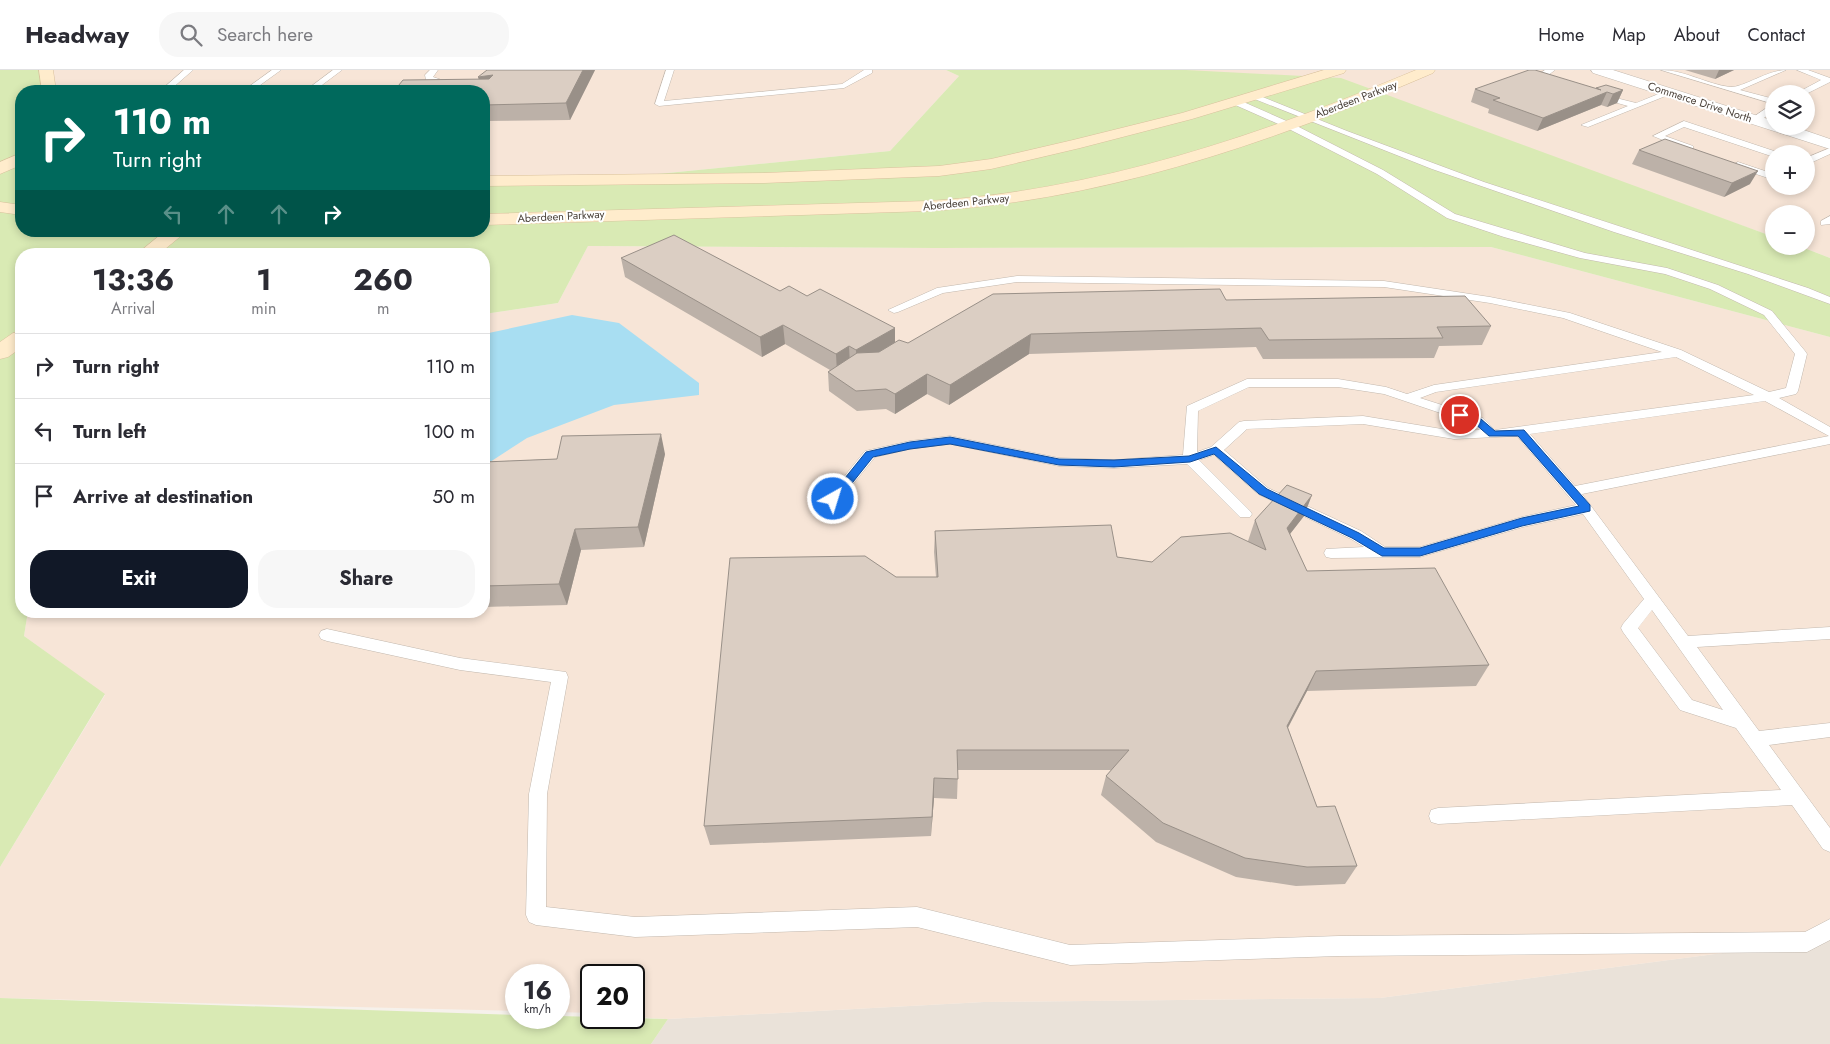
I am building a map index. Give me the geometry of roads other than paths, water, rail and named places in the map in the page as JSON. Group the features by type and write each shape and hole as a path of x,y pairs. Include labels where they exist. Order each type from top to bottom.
{"street":[{"path":"46,70 49,85"},
{"path":"490,180 764,178 939,171 1023,157 1236,102 1339,70"},
{"name":"Aberdeen Parkway","path":"490,220 636,212 917,207 988,201 1047,192 1138,171 1204,153 1288,125 1385,89 1428,70"},
{"name":"Commerce Drive North","path":"1598,70 1765,123"},
{"name":"Commerce Drive North","path":"1802,135 1830,144"},
{"path":"0,169 15,161"},
{"path":"0,207 15,209"},
{"path":"154,248 170,237"},
{"path":"0,352 15,342"}],"lane":[{"path":"171,85 189,70"},
{"path":"255,85 276,70"},
{"path":"317,85 338,70"},
{"path":"434,70 429,75 432,81 460,83"},
{"path":"670,70 659,104 844,86 868,73 868,70"},
{"path":"1551,70 1543,74 1544,77 1567,85"},
{"path":"1665,70 1765,99"},
{"path":"1732,90 1782,70"},
{"path":"1801,70 1828,80 1815,86"},
{"path":"1586,91 1634,106"},
{"path":"1585,125 1669,92"},
{"path":"1255,96 1305,118 1503,191 1785,282 1830,302"},
{"path":"821,514 870,454 910,445 950,440 1059,462 1114,464 1190,459 1216,450 1244,425 1363,420 1454,435 1492,434 1520,432 1567,423 1703,408 1792,391 1801,354 1768,313 1714,287 1667,271 1584,256 1508,235 1451,216 1380,172 1288,125 1236,102"},
{"path":"1755,120 1765,113"},
{"path":"1702,152 1657,136 1684,124 1765,151"},
{"path":"1815,158 1830,150"},
{"path":"1728,161 1765,174"},
{"path":"894,310 941,290 1017,279 1384,284 1490,300 1566,315 1677,353 1768,397 1830,432"},
{"path":"1406,398 1434,389 1677,353"},
{"path":"1245,514 1190,459 1192,408 1247,383 1338,383 1386,392 1478,421 1492,434"},
{"path":"1520,432 1586,508 1829,839"},
{"path":"1572,491 1830,440"},
{"path":"1216,450 1263,491 1356,535 1382,552"},
{"path":"1331,553 1420,552 1522,522 1586,508"},
{"path":"1652,599 1629,628 1686,705 1743,723"},
{"path":"1684,642 1830,634"},
{"path":"328,635 460,664 560,676 538,794 536,915 635,927 917,917 1070,955 1339,946 1807,942 1830,929"},
{"path":"1754,739 1830,730"},
{"path":"1438,816 1797,797"}],"water":[{"path":"572,315 619,323 699,383 699,395 614,405 527,438 490,462 490,333"}]}
